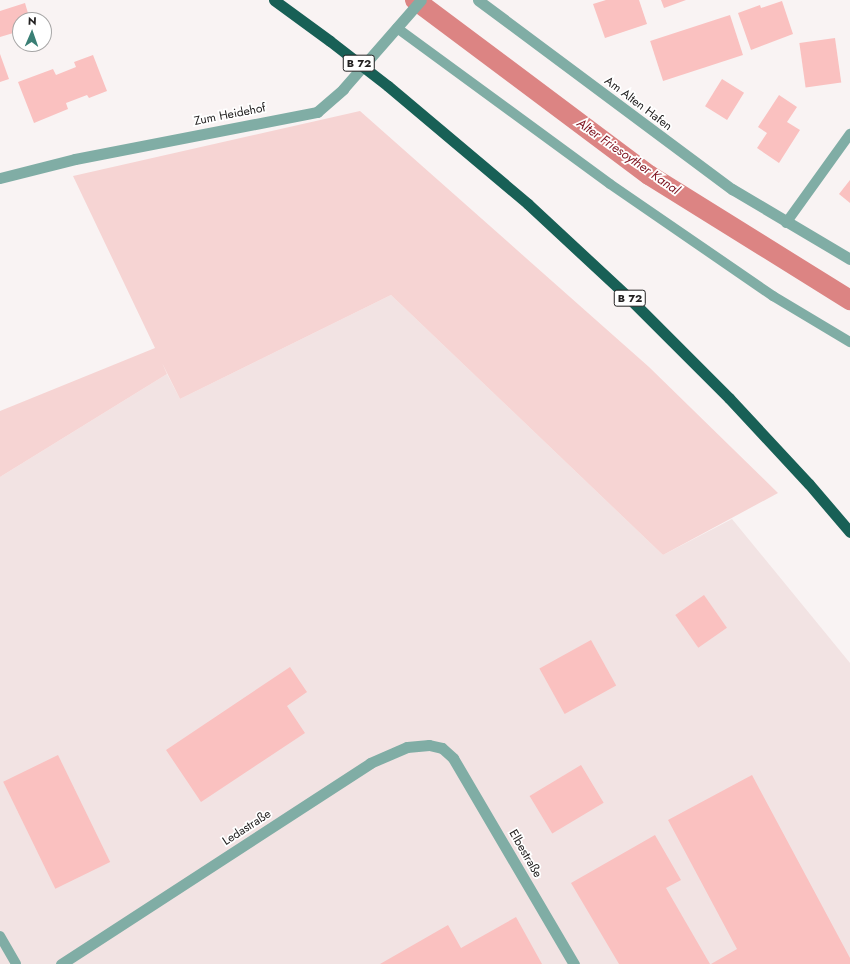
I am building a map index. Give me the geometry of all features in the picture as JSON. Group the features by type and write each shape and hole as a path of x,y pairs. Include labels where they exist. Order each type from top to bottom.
{"highway":[{"name":"B 72","path":"274,0 388,86 528,204 628,297 729,398 850,532"}],"street":[{"name":"Zum Heidehof","path":"0,178 75,159 317,112 343,89 421,0"},
{"name":"Am Alten Hafen","path":"478,0 732,189 786,223 850,259"},
{"name":"Ledastraße","path":"62,964 370,763 407,747 429,746 442,748 453,758"},
{"name":"Elbestraße","path":"453,758 574,964"}],"lane":[{"path":"397,28 623,193 773,296 850,342"},
{"path":"786,223 850,134"},
{"path":"0,936 16,964"}],"shaded area":[{"path":"360,111 649,367 778,493 663,555 391,295 180,399 162,363 167,374 0,477 0,411 155,348 73,176"},
{"path":"391,295 663,555 732,519 850,663 850,964 0,964 0,477 167,374 180,399"}],"building":[{"path":"606,0 639,0 647,24 605,38 593,4"},
{"path":"661,0 686,0 664,8"},
{"path":"782,1 793,34 751,50 738,13 760,5 761,8"},
{"path":"25,3 28,12 12,12 12,33 0,37 0,11"},
{"path":"730,15 743,55 663,81 650,41"},
{"path":"835,38 841,83 806,88 799,43"},
{"path":"0,54 9,79 0,82"},
{"path":"93,55 107,91 89,98 87,95 66,103 68,109 34,123 18,82 53,69 56,75 76,67 74,62"},
{"path":"722,79 744,93 727,120 705,106"},
{"path":"779,95 797,107 787,122 800,130 779,163 757,148 767,133 758,127"},
{"path":"850,180 850,203 839,194"},
{"path":"704,595 727,628 698,648 675,615"},
{"path":"591,640 616,685 565,714 539,669"},
{"path":"290,667 307,692 287,706 305,733 201,802 166,750"},
{"path":"58,755 110,862 55,889 3,782"},
{"path":"581,765 604,803 552,834 530,796"},
{"path":"752,775 850,958 850,964 711,964 737,949 668,820"},
{"path":"655,835 681,880 666,888 710,964 619,964 571,883"},
{"path":"516,917 542,964 380,964 448,925 461,948"}],"waterway":[{"name":"Alter Friesoyther Kanal","path":"415,0 649,175 850,300"}]}
